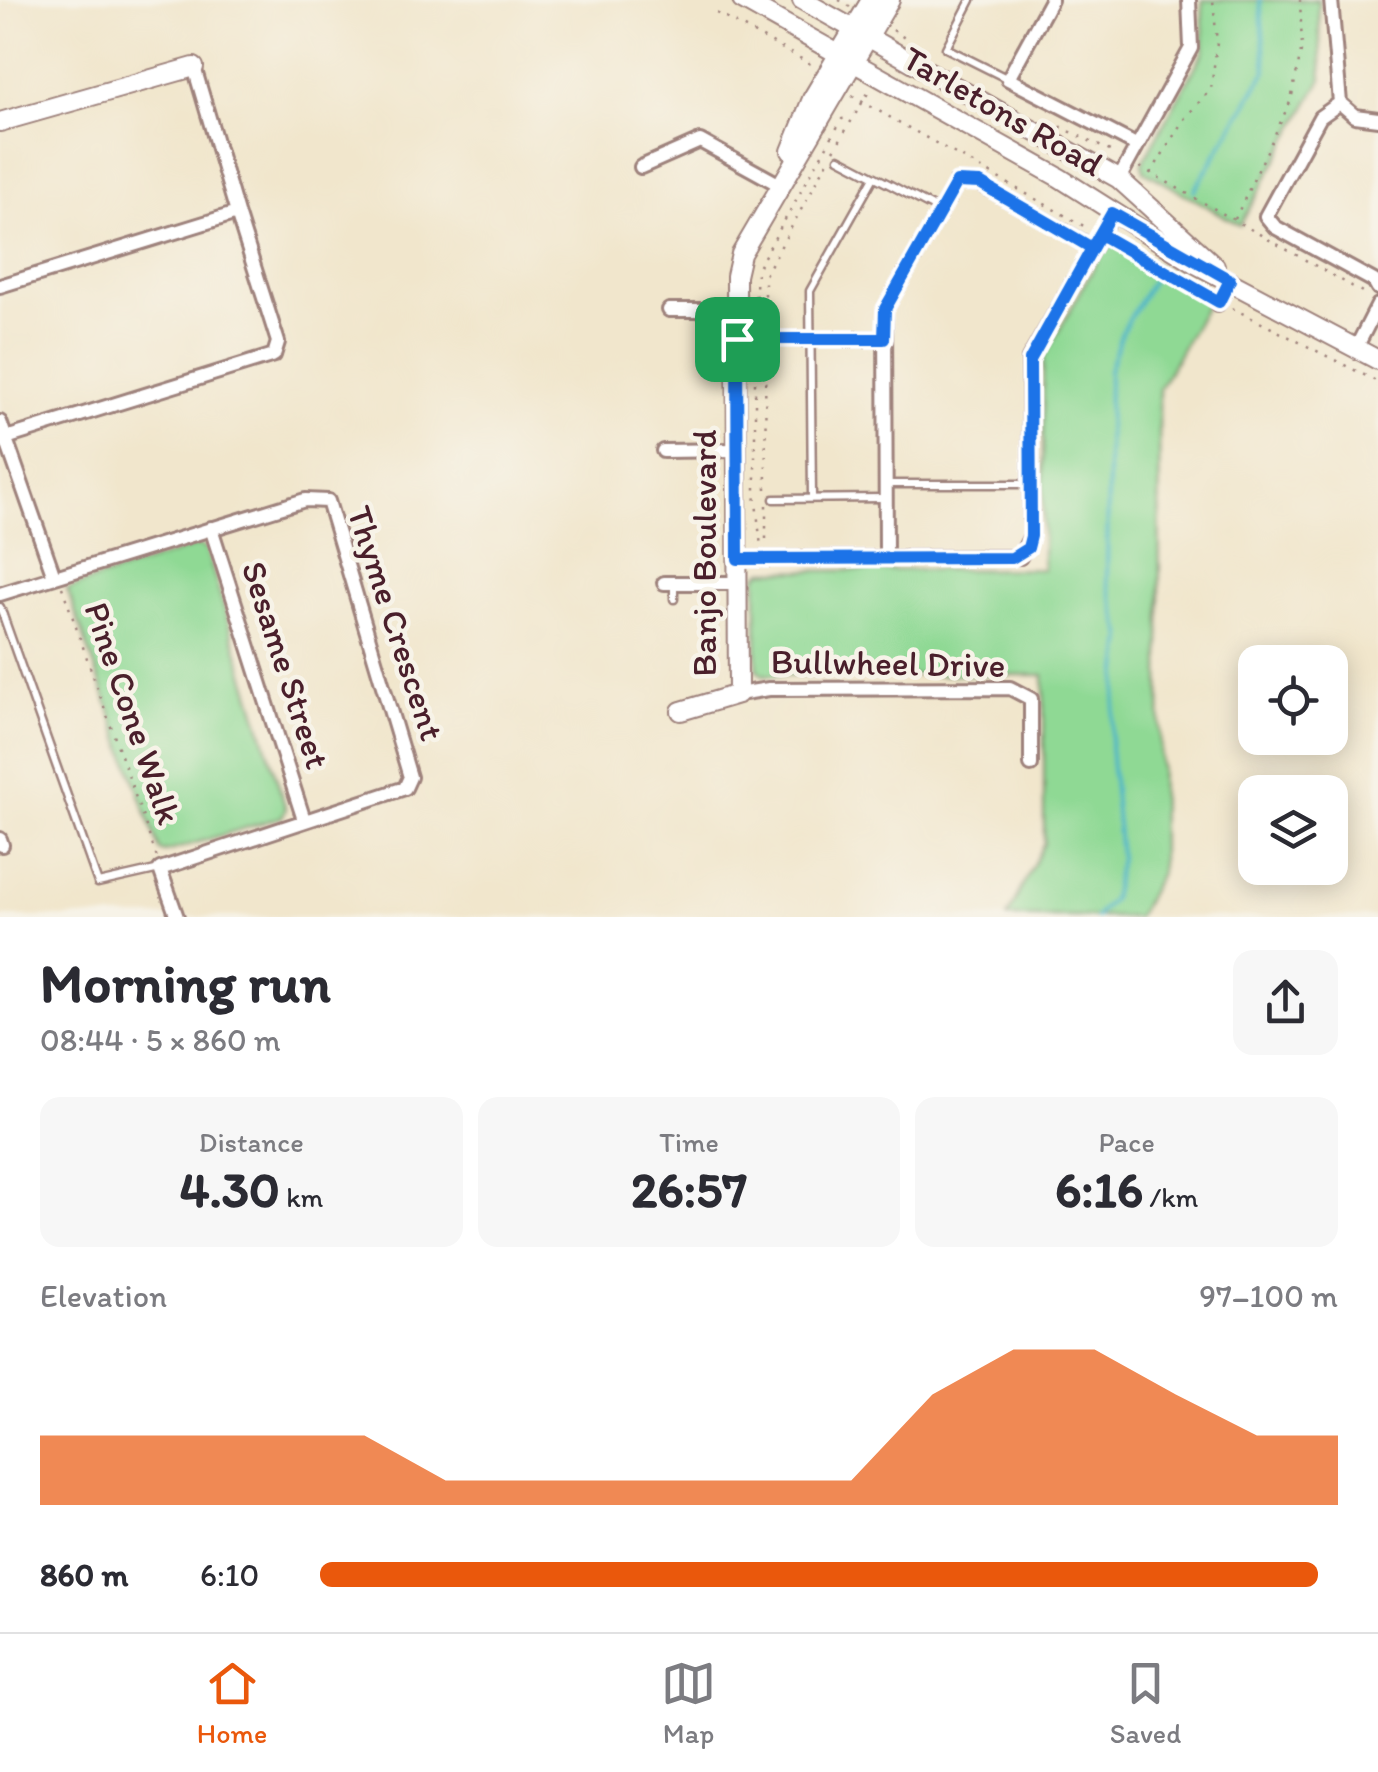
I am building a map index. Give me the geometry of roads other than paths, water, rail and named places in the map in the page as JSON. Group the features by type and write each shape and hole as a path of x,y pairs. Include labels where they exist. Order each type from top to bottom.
{"street":[{"name":"Tarletons Road","path":"742,0 858,35 1112,213 1378,360"},
{"name":"Tarletons Road","path":"802,0 1119,179 1230,280"},
{"name":"Banjo Boulevard","path":"681,711 738,694 736,310 741,254 858,35 890,0"},
{"path":"1051,0 1008,79 1136,145"},
{"path":"1119,179 1191,48 1189,0"},
{"path":"1332,0 1334,79 1340,103 1356,116 1378,119"},
{"path":"0,122 194,67 278,342 274,355 6,438"},
{"path":"1340,103 1320,117 1266,216 1275,227 1374,281 1378,288"},
{"path":"640,167 700,140 780,185"},
{"path":"886,558 885,309 957,182 980,183 1092,248"},
{"path":"0,286 238,213"},
{"path":"738,559 1020,557 1031,536 1030,360 1112,213"},
{"path":"1218,302 1230,280"},
{"path":"1356,348 1378,303"},
{"path":"669,310 736,310"},
{"path":"737,339 884,339"},
{"path":"0,422 54,576"},
{"path":"664,451 737,450"},
{"name":"Thyme Crescent","path":"0,594 318,497 328,501 410,778 405,788 160,869"},
{"name":"Sesame Street","path":"211,528 304,820"},
{"path":"669,584 738,583"},
{"name":"Bullwheel Drive","path":"738,694 769,689 1010,688 1031,699 1030,765"},
{"path":"160,869 178,917"}],"lane":[{"path":"971,0 946,48 1008,79"},
{"path":"840,158 941,212"},
{"path":"812,498 810,291 874,177"},
{"path":"774,500 1031,484"},
{"path":"669,584 674,599"},
{"name":"Thyme Crescent","path":"0,607 98,883 160,869"}],"waterway":[{"path":"1194,191 1266,71 1260,0"},
{"path":"1096,917 1112,899 1120,858 1110,747 1123,637 1107,580 1109,370 1122,332 1158,270"}]}
